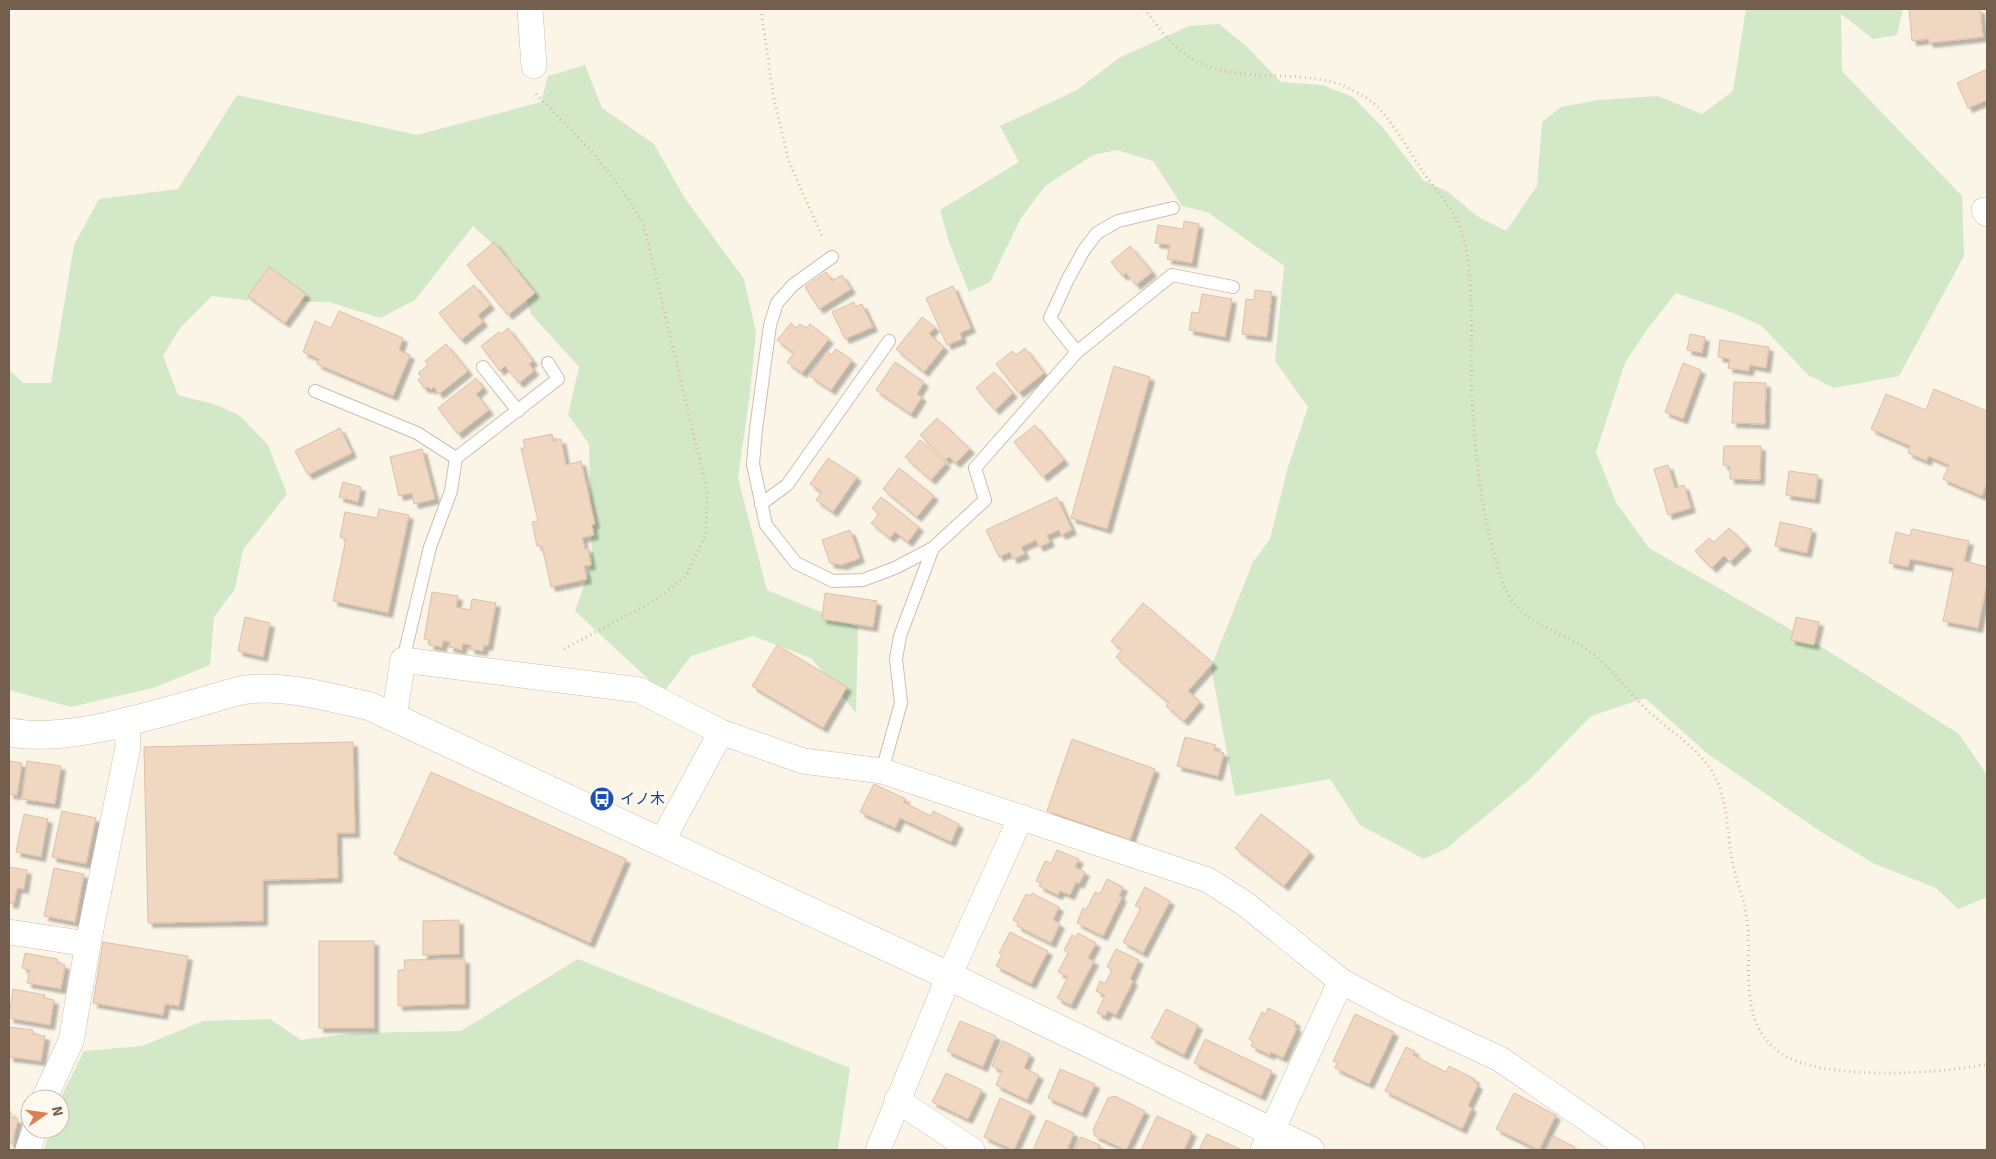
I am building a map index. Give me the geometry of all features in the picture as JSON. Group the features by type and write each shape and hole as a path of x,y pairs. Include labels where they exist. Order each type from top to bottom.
{"street":[{"path":"530,9 534,66"},
{"path":"394,716 403,660 639,690 721,732 803,761 882,771 1208,880 1244,903 1341,981 1397,1012 1500,1060 1632,1150"},
{"path":"9,732 27,736 65,732 127,721 251,689 312,693 369,706 949,976 1268,1141 1310,1150"},
{"path":"49,1089 71,1040 88,944 128,747 127,721"},
{"path":"661,843 721,732"},
{"path":"878,1150 949,976 1021,817"},
{"path":"9,932 88,944"},
{"path":"1268,1141 1341,981"},
{"path":"897,1100 972,1150"}],"lane":[{"path":"1076,352 1050,318 1084,250 1096,233 1118,221 1173,208"},
{"path":"832,257 793,285 776,303 770,325 753,464 766,524 796,562 834,581 863,580 895,568 933,548 985,500 974,468 1076,352 1172,275 1232,287"},
{"path":"761,504 787,484 889,341"},
{"path":"403,660 430,547 451,491 456,458 558,379 548,363"},
{"path":"483,367 518,411"},
{"path":"315,391 417,433 456,458"},
{"path":"882,771 901,703 896,659 900,636 933,548"}],"path":[{"path":"761,9 773,95 789,162 832,257"},
{"path":"1144,9 1166,37 1198,63 1226,72 1291,75 1342,85 1373,103 1397,133 1457,219 1467,250 1472,394 1478,473 1490,541 1501,581 1517,608 1542,627 1590,652 1618,678 1643,706 1691,748 1714,775 1725,809 1732,863 1746,913 1749,947 1749,999 1757,1026 1770,1044 1782,1054 1807,1065 1888,1074 1955,1070 1987,1064"},
{"path":"534,66 536,96 594,154 622,190 643,222 708,491 706,534 686,576 654,601 557,652"}],"green space":[{"path":"1746,9 1903,9 1897,35 1873,39 1841,14 1842,71 1962,196 1964,256 1899,376 1834,388 1808,375 1762,326 1728,311 1676,293 1648,328 1625,363 1596,452 1616,502 1649,548 1825,649 1959,734 1987,775 1987,897 1958,909 1936,888 1875,864 1821,832 1708,754 1645,698 1591,716 1529,780 1447,848 1424,859 1360,825 1330,779 1235,796 1211,667 1253,562 1270,539 1287,470 1308,407 1275,361 1284,266 1207,212 1182,206 1153,161 1117,150 1093,155 1045,186 1021,218 990,282 969,292 949,242 940,210 1019,162 1000,126 1077,90 1119,58 1189,26 1219,24 1247,47 1281,82 1322,85 1353,97 1383,128 1424,181 1447,191 1477,216 1506,231 1537,186 1542,122 1561,107 1598,100 1658,96 1702,114 1733,91"},
{"path":"585,65 602,108 654,144 684,197 744,279 756,332 750,393 738,478 767,590 858,627 856,713 811,658 753,636 691,656 663,693 575,611 592,563 589,444 568,415 579,367 531,314 516,265 473,226 415,300 380,318 329,302 255,301 212,296 180,328 163,356 178,395 214,404 239,415 268,445 287,494 243,550 235,589 214,617 210,665 153,688 71,707 9,690 9,369 23,383 51,383 74,245 99,199 178,189 237,95 417,135 541,102 548,76"},
{"path":"578,959 850,1068 838,1150 44,1150 47,1139 70,1139 70,1089 65,1089 84,1051 142,1046 203,1021 270,1019 301,1040 354,1033 461,1031"}],"building":[{"path":"1909,9 1980,9 1983,37 1929,43 1928,39 1912,41"},
{"path":"1987,69 1987,100 1968,108 1957,83"},
{"path":"1184,221 1199,224 1192,263 1167,259 1170,245 1155,243 1158,225 1183,229"},
{"path":"494,242 535,293 508,315 467,265"},
{"path":"1130,246 1152,272 1136,285 1126,273 1123,276 1111,262"},
{"path":"269,267 306,294 285,323 248,296"},
{"path":"826,272 832,281 842,275 851,289 819,309 805,287"},
{"path":"474,285 490,305 478,315 483,322 461,340 439,313"},
{"path":"953,286 971,328 960,333 962,339 947,345 926,298"},
{"path":"1255,290 1272,292 1267,337 1242,334 1246,299 1254,300"},
{"path":"1202,294 1232,299 1225,337 1189,330 1192,312 1199,313"},
{"path":"854,302 855,307 862,304 873,327 845,339 832,312"},
{"path":"339,311 403,338 399,350 410,355 393,396 317,364 319,359 303,352 315,321 331,328"},
{"path":"922,317 935,327 929,334 944,347 924,372 896,349"},
{"path":"791,323 796,328 800,324 806,328 810,324 829,339 802,373 787,362 794,353 777,340"},
{"path":"508,328 533,361 529,364 534,371 519,383 505,366 500,371 481,346 499,332 501,334"},
{"path":"1690,334 1705,337 1702,353 1687,350"},
{"path":"1720,340 1769,347 1766,368 1750,365 1749,371 1728,368 1730,359 1718,357"},
{"path":"446,344 468,371 439,394 434,387 431,390 428,387 425,389 418,380 422,377 418,373 428,365 425,361"},
{"path":"1025,348 1044,373 1019,393 996,364 1012,351 1016,355"},
{"path":"836,349 852,360 831,390 810,376 827,351 831,355"},
{"path":"895,362 924,382 917,394 922,397 911,414 876,390"},
{"path":"1683,363 1701,370 1683,419 1665,412"},
{"path":"1114,366 1150,377 1107,529 1071,518"},
{"path":"994,372 1013,393 995,410 976,388"},
{"path":"476,378 483,388 476,394 489,410 458,434 438,408"},
{"path":"1734,382 1766,383 1765,424 1732,423"},
{"path":"1934,389 1987,411 1987,483 1982,496 1943,479 1949,465 1928,456 1927,461 1908,453 1910,446 1871,429 1886,394 1926,410"},
{"path":"937,418 970,449 956,463 949,457 946,460 920,435"},
{"path":"1035,425 1064,460 1043,477 1014,442"},
{"path":"340,428 352,453 308,475 295,451"},
{"path":"552,434 553,441 561,439 566,465 581,461 595,524 592,525 594,535 582,538 585,549 588,548 591,565 584,566 587,579 551,587 542,546 537,546 532,522 538,521 521,448 525,448 523,440"},
{"path":"920,440 946,463 931,480 905,457"},
{"path":"1724,446 1761,446 1760,480 1730,479 1730,466 1723,465"},
{"path":"422,449 435,499 414,504 412,493 399,496 390,457"},
{"path":"828,458 857,477 833,512 816,500 822,492 810,484"},
{"path":"1668,465 1675,488 1684,485 1691,508 1668,515 1654,469"},
{"path":"899,468 934,496 917,517 883,489"},
{"path":"1789,471 1818,475 1815,499 1786,495"},
{"path":"343,482 361,487 358,502 339,497"},
{"path":"881,497 919,527 908,542 895,532 890,538 871,523 879,514 872,508"},
{"path":"1057,497 1072,530 1061,535 1059,530 1047,535 1050,542 1039,547 1036,540 1021,547 1025,554 1013,559 1010,552 999,557 986,530"},
{"path":"379,509 409,515 388,613 333,601 346,539 340,537 345,512 377,518"},
{"path":"1780,522 1812,529 1807,553 1775,546"},
{"path":"1729,528 1747,546 1730,562 1724,556 1712,568 1695,551 1709,538 1714,542"},
{"path":"1912,529 1969,541 1964,561 1987,567 1987,582 1978,628 1943,621 1954,568 1910,559 1908,567 1889,563 1896,532 1910,536"},
{"path":"850,530 860,558 842,565 830,563 822,540"},
{"path":"432,592 458,596 456,607 470,610 472,599 496,603 488,646 484,645 483,651 470,649 471,645 462,644 462,650 449,647 450,642 443,641 442,647 429,645 430,640 424,639"},
{"path":"825,593 877,601 873,627 822,619"},
{"path":"1143,603 1213,663 1188,691 1200,702 1184,721 1166,706 1169,703 1116,657 1122,650 1111,641"},
{"path":"245,617 270,623 263,657 238,651"},
{"path":"1796,617 1819,622 1814,645 1791,640"},
{"path":"777,645 847,687 823,728 752,686"},
{"path":"1185,737 1216,745 1214,750 1224,753 1218,776 1177,766"},
{"path":"1072,739 1155,769 1130,840 1047,811"},
{"path":"353,742 355,833 337,833 338,878 263,880 263,921 148,923 144,747"},
{"path":"9,761 22,763 17,795 9,794"},
{"path":"27,761 61,766 55,804 22,799"},
{"path":"431,772 626,859 590,943 394,854"},
{"path":"874,784 906,799 903,802 931,816 933,811 959,824 951,842 900,818 895,828 860,812"},
{"path":"62,811 96,818 86,864 52,857"},
{"path":"24,814 48,819 41,857 16,852"},
{"path":"1261,814 1310,852 1284,886 1235,848"},
{"path":"1057,850 1079,859 1075,867 1085,872 1079,884 1076,882 1070,895 1060,891 1058,895 1039,886 1041,883 1036,881 1045,861 1051,863"},
{"path":"9,867 27,870 24,889 17,888 14,904 9,903"},
{"path":"54,868 84,874 75,922 44,916"},
{"path":"1107,879 1123,887 1119,896 1122,897 1103,936 1077,923 1083,908 1086,910 1095,892 1100,894"},
{"path":"1145,887 1170,901 1143,953 1123,942 1141,908 1135,906"},
{"path":"1032,893 1059,907 1053,920 1060,924 1051,943 1017,926 1018,922 1013,920 1026,894 1031,896"},
{"path":"459,920 459,954 423,955 423,921"},
{"path":"1010,932 1048,951 1031,984 996,966 1002,954 999,953"},
{"path":"1078,933 1096,943 1088,958 1094,961 1071,1005 1057,998 1068,977 1058,972 1068,953 1064,950 1072,935 1076,937"},
{"path":"319,941 374,941 374,1028 319,1028"},
{"path":"103,942 188,956 179,1006 165,1004 163,1015 93,1003"},
{"path":"1116,949 1139,960 1130,979 1133,981 1116,1015 1108,1011 1105,1016 1097,1013 1105,995 1096,991 1100,981 1105,984 1112,970 1107,967"},
{"path":"25,953 57,959 57,963 65,965 61,989 27,983 30,970 22,968"},
{"path":"465,959 465,1004 398,1006 398,970 405,970 404,960"},
{"path":"13,989 45,995 44,998 54,1000 50,1025 9,1018"},
{"path":"1268,1008 1296,1022 1294,1026 1297,1028 1283,1058 1271,1052 1270,1055 1251,1046 1253,1042 1249,1039 1262,1012 1266,1014"},
{"path":"1166,1009 1198,1025 1184,1055 1151,1038"},
{"path":"1355,1014 1394,1032 1369,1084 1335,1068 1337,1063 1333,1061"},
{"path":"960,1021 996,1036 983,1067 947,1051"},
{"path":"9,1027 33,1030 32,1034 45,1036 41,1061 9,1057"},
{"path":"1205,1039 1272,1071 1261,1096 1194,1063"},
{"path":"1003,1041 1030,1054 1024,1068 1039,1075 1027,1100 996,1085 1002,1071 992,1066"},
{"path":"1406,1047 1415,1051 1413,1055 1446,1072 1449,1066 1475,1079 1474,1082 1478,1085 1468,1106 1472,1108 1462,1129 1385,1091"},
{"path":"1060,1069 1095,1084 1082,1113 1048,1098"},
{"path":"946,1073 982,1090 968,1119 932,1102"},
{"path":"1514,1093 1556,1115 1539,1150 1496,1129"},
{"path":"1115,1096 1145,1111 1126,1150 1095,1136 1093,1130 1108,1098"},
{"path":"1000,1098 1031,1112 1014,1150 984,1137"},
{"path":"9,1111 11,1112 10,1117 18,1119 12,1144 9,1143"},
{"path":"1157,1116 1192,1132 1184,1150 1141,1150"},
{"path":"1046,1120 1074,1133 1067,1150 1033,1150"},
{"path":"1207,1134 1242,1150 1199,1150"},
{"path":"1553,1136 1575,1147 1573,1150 1546,1150"},
{"path":"1081,1137 1100,1145 1098,1150 1075,1150"}],"place":[{"name":"イノ木","path":"602,799"}]}
